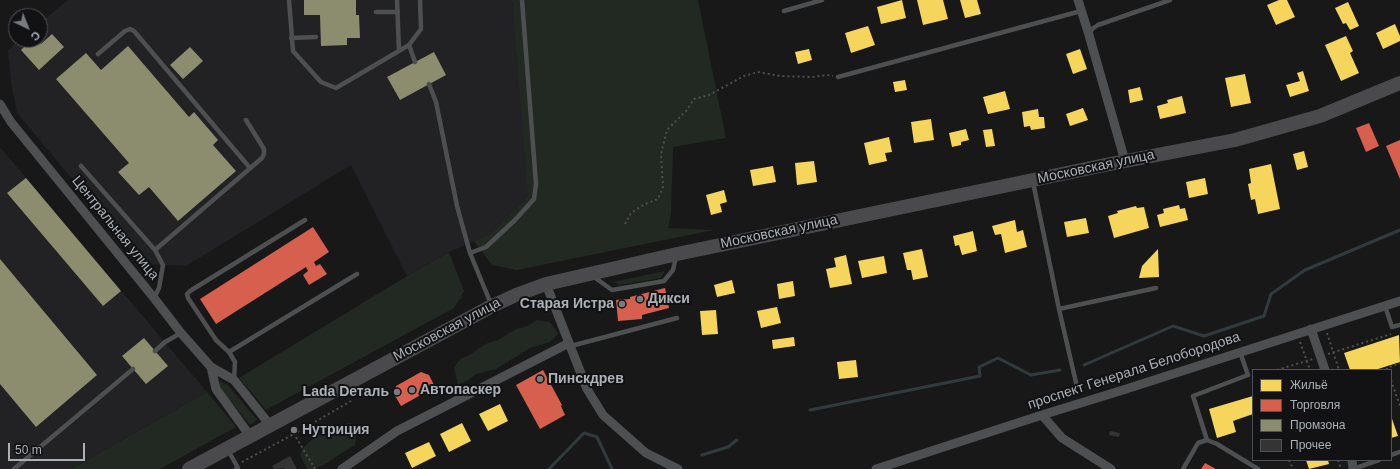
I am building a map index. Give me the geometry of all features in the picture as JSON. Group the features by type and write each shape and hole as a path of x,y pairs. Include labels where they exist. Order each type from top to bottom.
{"main road":[{"name":"Московская улица","path":"190,469 492,306 546,284 677,254 1125,161 1235,140 1320,116 1400,83"}],"street":[{"path":"1078,0 1125,161"},
{"name":"Центральная улица","path":"0,104 11,122 181,333 211,367"},
{"path":"546,284 587,389 603,415 646,453 678,469"},
{"name":"проспект Генерала Белобородова","path":"876,469 1042,414 1123,390 1400,301"},
{"path":"1311,329 1325,369"},
{"path":"342,469 397,431 570,344"},
{"path":"211,367 234,380 270,425"},
{"path":"211,367 216,389 250,436"},
{"path":"1042,414 1062,438 1108,468"}],"lane":[{"path":"289,0 293,52 320,82 336,88 399,50 409,46 421,29 420,0"},
{"path":"397,0 399,50"},
{"path":"470,252 486,247 515,220 534,199 536,184 522,0"},
{"path":"784,11 822,0"},
{"path":"1089,35 1092,29 1098,25 1170,0"},
{"path":"838,77 1081,11"},
{"path":"376,12 398,12"},
{"path":"98,54 125,31 130,29 134,31 250,168"},
{"path":"291,38 316,37"},
{"path":"409,46 415,62"},
{"path":"428,84 436,102 457,206 470,252 492,306"},
{"path":"155,250 262,158 264,150 246,120"},
{"path":"81,166 155,250 163,265 159,288 154,298"},
{"path":"1033,180 1059,309 1077,387"},
{"path":"234,380 235,362 229,352 216,340 188,298 187,294 304,220"},
{"path":"589,274 612,290 664,281 673,270 677,254"},
{"path":"229,352 357,274"},
{"path":"1059,309 1156,288"},
{"path":"1385,306 1392,327 1400,325"},
{"path":"570,344 677,318"},
{"path":"155,351 165,342 181,333"},
{"path":"1207,440 1193,396 1248,375 1240,352"},
{"path":"14,469 133,369"},
{"path":"1183,469 1198,443 1207,440 1217,444 1258,469"},
{"path":"228,449 236,467"},
{"path":"1353,469 1376,461"}],"path":[{"path":"625,224 632,213 645,204 658,199 663,187 661,154 667,130 687,110 694,99 708,95 744,76 758,72 780,76 813,77 827,75 838,77"},
{"path":"1326,330 1339,369"},
{"path":"1281,369 1393,333"},
{"path":"1299,339 1310,369"},
{"path":"1387,369 1400,364"},
{"path":"1392,383 1400,406"},
{"path":"236,467 351,401"},
{"path":"294,434 315,469"}],"shaded area":[{"path":"68,0 512,0 529,197 492,233 445,254 407,276 351,165 186,266 143,264 17,113 11,82 8,50 10,48 48,48 48,16"},
{"path":"512,0 698,0 726,138 673,147 671,214 668,228 714,230 517,270 492,265 474,241 492,233 528,197"},
{"path":"0,147 207,392 71,469 0,469"},
{"path":"449,252 464,291 461,296 462,298 454,308 266,410 239,378 407,276"},
{"path":"665,271 661,278 620,285 613,282"},
{"path":"537,320 550,322 554,327 558,334 550,342 530,348 496,369 476,374 458,385 454,368 460,359 470,355 488,343 498,340 516,329 528,326"},
{"path":"220,381 228,385 257,420 250,425 220,389"},
{"path":"207,392 236,427 160,469 71,469"},
{"path":"349,423 353,424 356,435 355,445 329,462 315,469 307,469 300,455 302,449 318,434"}],"building: Жильё":[{"path":"902,0 906,18 881,24 877,7"},
{"path":"917,0 943,0 948,19 923,25"},
{"path":"960,0 977,0 981,14 965,18"},
{"path":"1279,0 1287,0 1295,17 1276,25 1267,5"},
{"path":"1348,2 1359,26 1350,30 1346,23 1343,24 1335,8"},
{"path":"1395,24 1400,36 1400,41 1383,49 1376,33"},
{"path":"868,26 875,45 851,53 845,33"},
{"path":"1346,36 1353,51 1350,53 1359,73 1341,81 1325,45"},
{"path":"809,49 812,60 798,64 795,52"},
{"path":"1080,49 1087,69 1073,74 1066,54"},
{"path":"1303,71 1309,91 1290,97 1286,85 1300,81 1297,73"},
{"path":"1245,74 1251,103 1231,107 1225,78"},
{"path":"905,80 907,90 895,92 893,82"},
{"path":"1140,87 1143,100 1130,103 1128,90"},
{"path":"1005,91 1010,109 988,114 983,97"},
{"path":"1182,96 1186,113 1160,119 1157,106 1168,103 1167,100"},
{"path":"1083,108 1088,120 1070,126 1066,114"},
{"path":"1038,109 1039,117 1044,117 1045,128 1031,130 1030,126 1024,127 1022,112"},
{"path":"931,119 934,140 914,143 911,122"},
{"path":"966,129 969,140 961,142 961,145 952,147 949,133"},
{"path":"992,129 995,146 986,147 983,130"},
{"path":"889,137 892,152 885,153 887,161 869,165 864,143"},
{"path":"1304,151 1308,167 1297,170 1293,154"},
{"path":"814,161 817,182 797,185 795,163"},
{"path":"1271,164 1280,209 1258,214 1255,199 1251,200 1248,184 1251,183 1249,169"},
{"path":"773,166 776,182 753,186 750,170"},
{"path":"1205,178 1208,194 1189,198 1186,182"},
{"path":"724,190 727,202 720,204 722,212 711,215 706,195"},
{"path":"1179,205 1180,209 1185,208 1188,220 1160,227 1157,215 1164,213 1163,209"},
{"path":"1136,206 1137,208 1144,207 1149,228 1114,238 1108,216 1118,213 1117,211"},
{"path":"1086,218 1089,233 1067,237 1064,222"},
{"path":"1015,220 1017,232 1023,230 1027,247 1005,253 1001,234 995,235 992,226"},
{"path":"973,231 977,251 962,255 959,245 955,246 953,236"},
{"path":"922,249 928,277 913,280 911,270 907,270 903,253"},
{"path":"1158,249 1159,277 1139,278 1142,266"},
{"path":"846,255 852,284 830,288 826,269 836,267 834,258"},
{"path":"884,256 887,273 862,278 858,261"},
{"path":"732,280 735,293 717,297 714,285"},
{"path":"793,281 795,296 779,299 777,284"},
{"path":"777,307 781,323 761,328 757,311"},
{"path":"716,310 718,334 702,335 700,311"},
{"path":"1399,335 1400,362 1378,369 1350,369 1344,353"},
{"path":"794,337 795,346 773,349 772,340"},
{"path":"856,360 858,377 839,379 837,362"},
{"path":"1252,396 1252,414 1233,421 1236,432 1217,438 1209,409"},
{"path":"500,404 508,421 488,431 479,414"},
{"path":"1392,419 1398,436 1392,438"},
{"path":"462,423 471,441 449,452 440,434"},
{"path":"429,442 436,456 412,468 405,453"},
{"path":"1306,461 1328,461 1329,464 1309,469"}],"building: Торговля":[{"path":"1369,123 1379,146 1366,152 1356,128"},
{"path":"1400,140 1400,179 1386,146"},
{"path":"313,227 329,252 314,262 316,266 320,264 327,274 309,285 303,275 308,271 306,267 216,324 200,299"},
{"path":"665,288 669,308 642,315 642,319 618,321 616,300 630,299 630,297"},
{"path":"543,370 562,405 561,406 565,415 540,429 516,385"},
{"name":"Автопаскер","path":"421,372 429,375 435,387 401,406 394,394 396,386"},
{"path":"1205,463 1216,469 1201,469"}],"building: Промзона":[{"path":"304,0 356,0 356,15 359,15 360,38 347,38 347,45 321,46 320,15 304,15"},
{"path":"52,34 64,47 39,70 21,50 23,48 48,48 48,38"},
{"path":"128,46 189,117 194,112 218,140 213,145 236,171 178,221 149,187 139,195 118,172 129,163 56,79 86,53 101,70"},
{"path":"190,47 203,61 183,79 170,65"},
{"path":"434,52 446,75 400,100 387,77"},
{"path":"26,178 121,291 103,306 7,193"},
{"path":"0,259 97,375 36,427 0,384"},
{"path":"144,338 168,366 146,384 122,356"}],"building: Прочее":[{"path":"1110,431 1120,433 1119,437 1109,435"},
{"path":"290,456 297,469 274,469 272,466"}],"waterway":[{"path":"1084,365 1173,326 1204,336 1264,316 1271,294 1305,270 1400,230"},
{"path":"810,410 980,376 979,367 998,358 1031,375 1060,370"},
{"path":"549,469 584,433 597,437 612,469"},
{"path":"702,455 728,447 737,440"}],"place":[{"name":"Дикси","path":"640,299"},
{"name":"Старая Истра","path":"622,304"},
{"name":"Пинскдрев","path":"540,379"},
{"name":"Автопаскер","path":"412,390"},
{"name":"Lada Dеталь","path":"397,392"},
{"name":"Нутриция","path":"294,430"}]}
